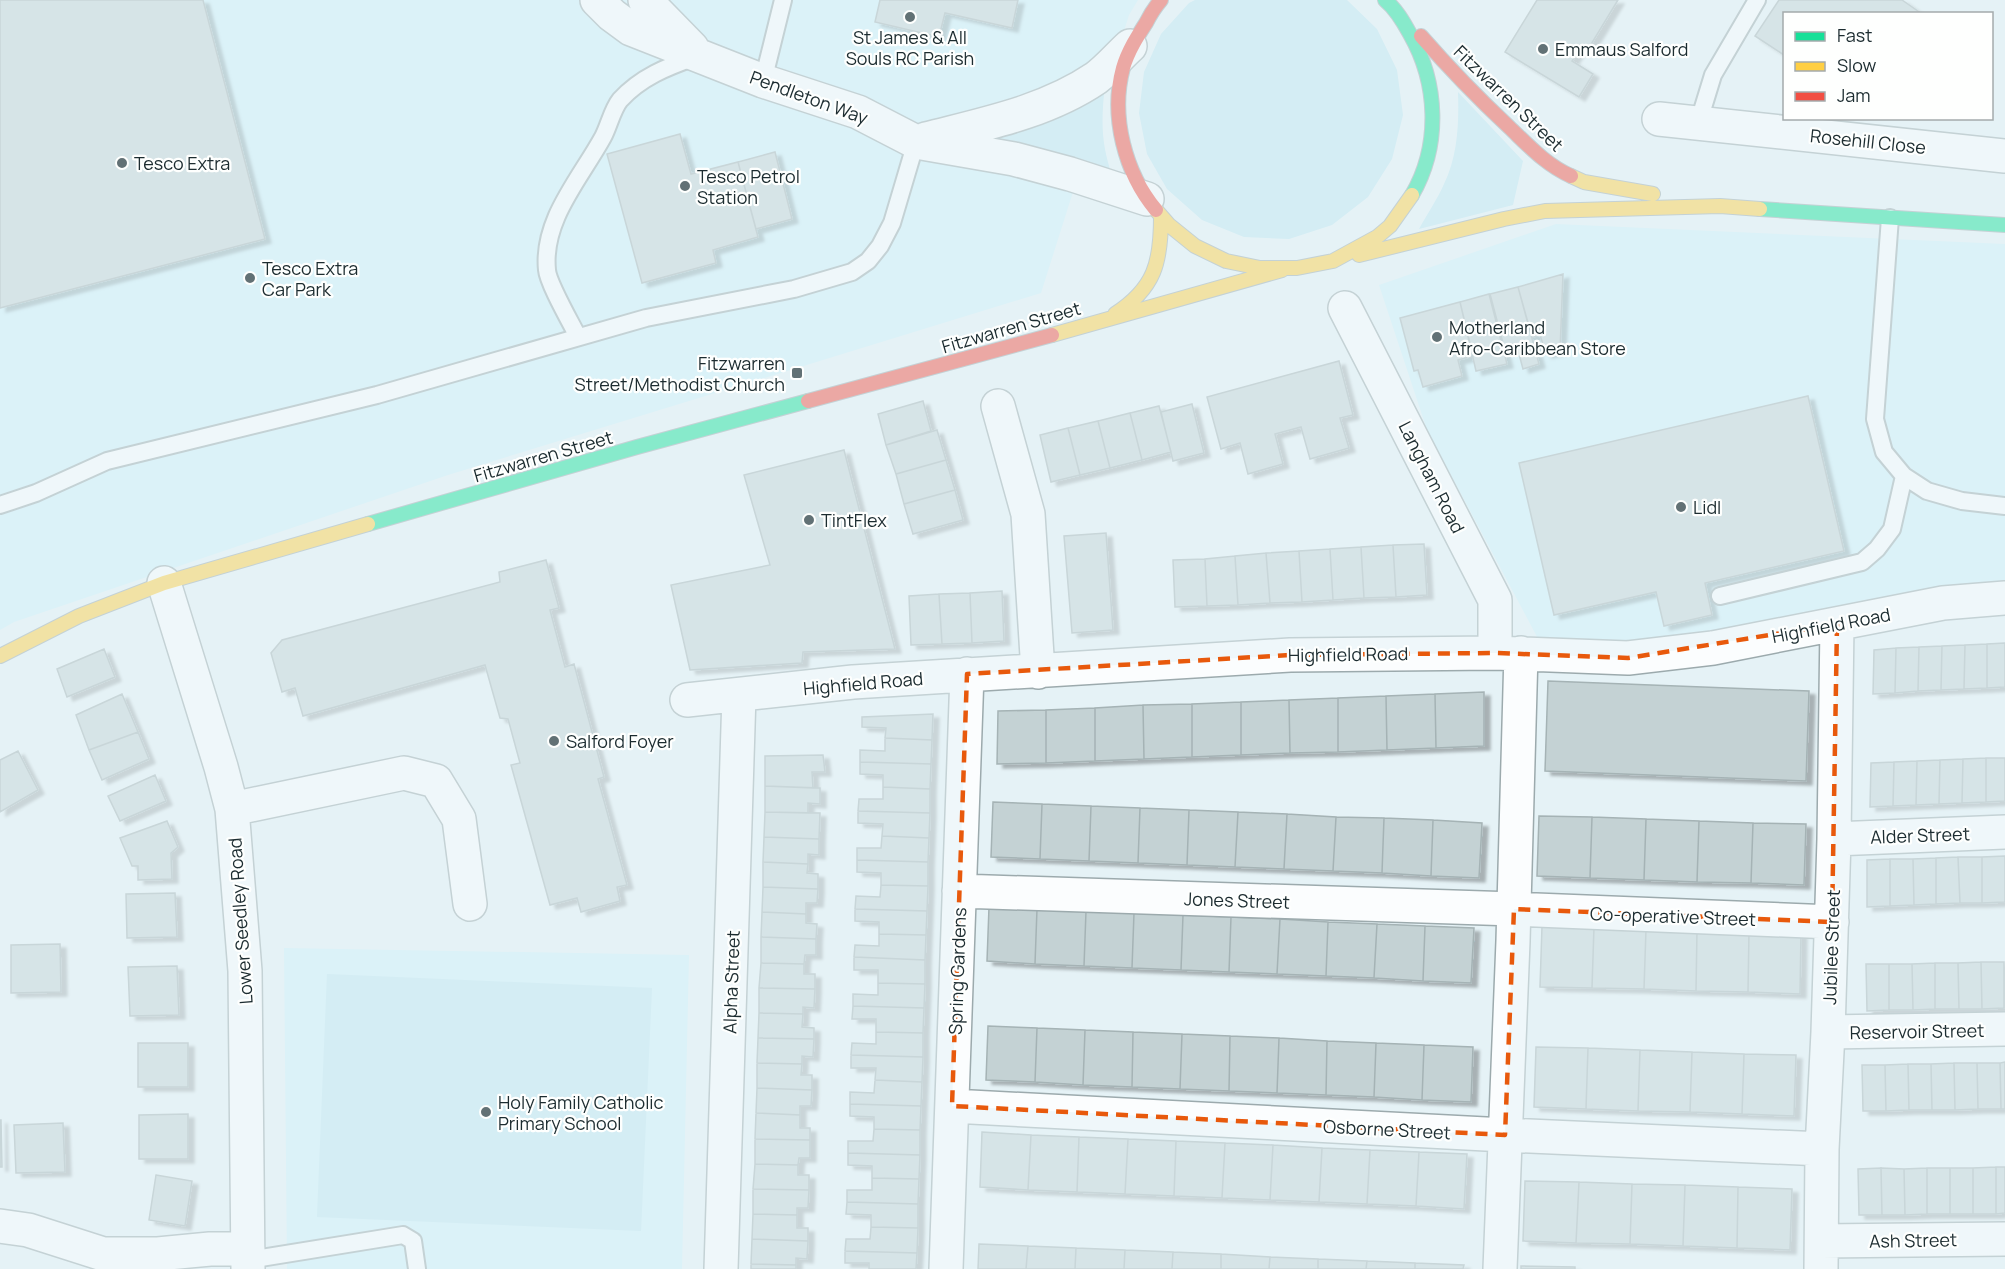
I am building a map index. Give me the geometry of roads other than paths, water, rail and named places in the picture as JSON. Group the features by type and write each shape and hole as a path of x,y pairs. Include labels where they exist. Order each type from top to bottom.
{"street":[{"name":"Pendleton Way","path":"597,0 631,29 763,81 858,112 916,142 1014,159 1154,208"},
{"name":"Pendleton Way","path":"645,0 700,56"},
{"path":"916,142 1022,113 1067,94 1098,76 1130,46 1160,1"},
{"path":"1340,260 1383,233 1421,181 1431,150 1434,114 1430,80 1418,46 1390,4"},
{"name":"Fitzwarren Street","path":"1390,4 1465,84 1535,152 1558,170 1584,182 1720,206"},
{"path":"1130,46 1119,87 1118,119 1124,153 1135,180 1154,208 1181,236 1207,254 1242,266 1282,270"},
{"name":"Rosehill Close","path":"1659,119 2005,156"},
{"name":"Fitzwarren Street","path":"0,656 79,616 164,584 626,450 1018,345 1282,270 1323,266 1504,219 1545,211 1720,206 2005,225"},
{"name":"Fitzwarren Street","path":"1106,319 1130,305 1147,286 1155,269 1161,246 1154,208"},
{"name":"Langham Road","path":"1345,308 1495,600 1520,711 1500,1269"},
{"path":"998,406 1028,514 1038,672"},
{"name":"Lower Seedley Road","path":"164,584 232,809 245,970 248,1259"},
{"name":"Highfield Road","path":"687,700 853,682 1290,655 1508,653 1628,658 1713,648 1943,603 2005,598"},
{"name":"Jubilee Street","path":"1821,1255 1822,1149 1832,922 1837,624"},
{"name":"Spring Gardens","path":"946,1269 967,674"},
{"name":"Alpha Street","path":"722,1269 739,695"},
{"path":"232,809 404,773 436,781 459,819 470,904"},
{"name":"Alder Street","path":"1834,839 2005,832"},
{"name":"Jones Street","path":"959,891 1514,909"},
{"name":"Co-operative Street","path":"1514,909 1832,922"},
{"name":"Reservoir Street","path":"1828,1032 2005,1029"},
{"name":"Osborne Street","path":"952,1106 1822,1149"},
{"path":"0,1226 28,1230 103,1254 158,1254 210,1249 248,1259"},
{"name":"Ash Street","path":"1821,1255 2005,1239"}],"lane":[{"path":"763,81 783,0"},
{"path":"1698,124 1713,75 1757,0"},
{"path":"578,337 547,273 547,242 560,209 604,135 619,101 643,80 662,68 700,56"},
{"path":"0,505 36,493 107,461 376,395 646,318 794,289 852,272 868,261 880,246 892,223 916,142"},
{"path":"1890,218 1875,419 1884,452 1904,476 1927,492 1962,501 2005,506"},
{"path":"1720,596 1862,562 1877,549 1892,529 1904,476"},
{"path":"248,1259 403,1235 413,1241 417,1269"}],"place":[{"name":"St James & All Souls RC Parish","path":"910,17"},
{"name":"Emmaus Salford","path":"1543,49"},
{"name":"Tesco Extra","path":"122,163"},
{"name":"Tesco Petrol Station","path":"685,186"},
{"name":"Tesco Extra Car Park","path":"250,278"},
{"name":"Motherland Afro-Caribbean Store","path":"1437,337"},
{"name":"Fitzwarren Street/Methodist Church","path":"797,373"},
{"name":"Lidl","path":"1681,507"},
{"name":"TintFlex","path":"809,520"},
{"name":"Salford Foyer","path":"554,741"},
{"name":"Holy Family Catholic Primary School","path":"486,1112"}]}
